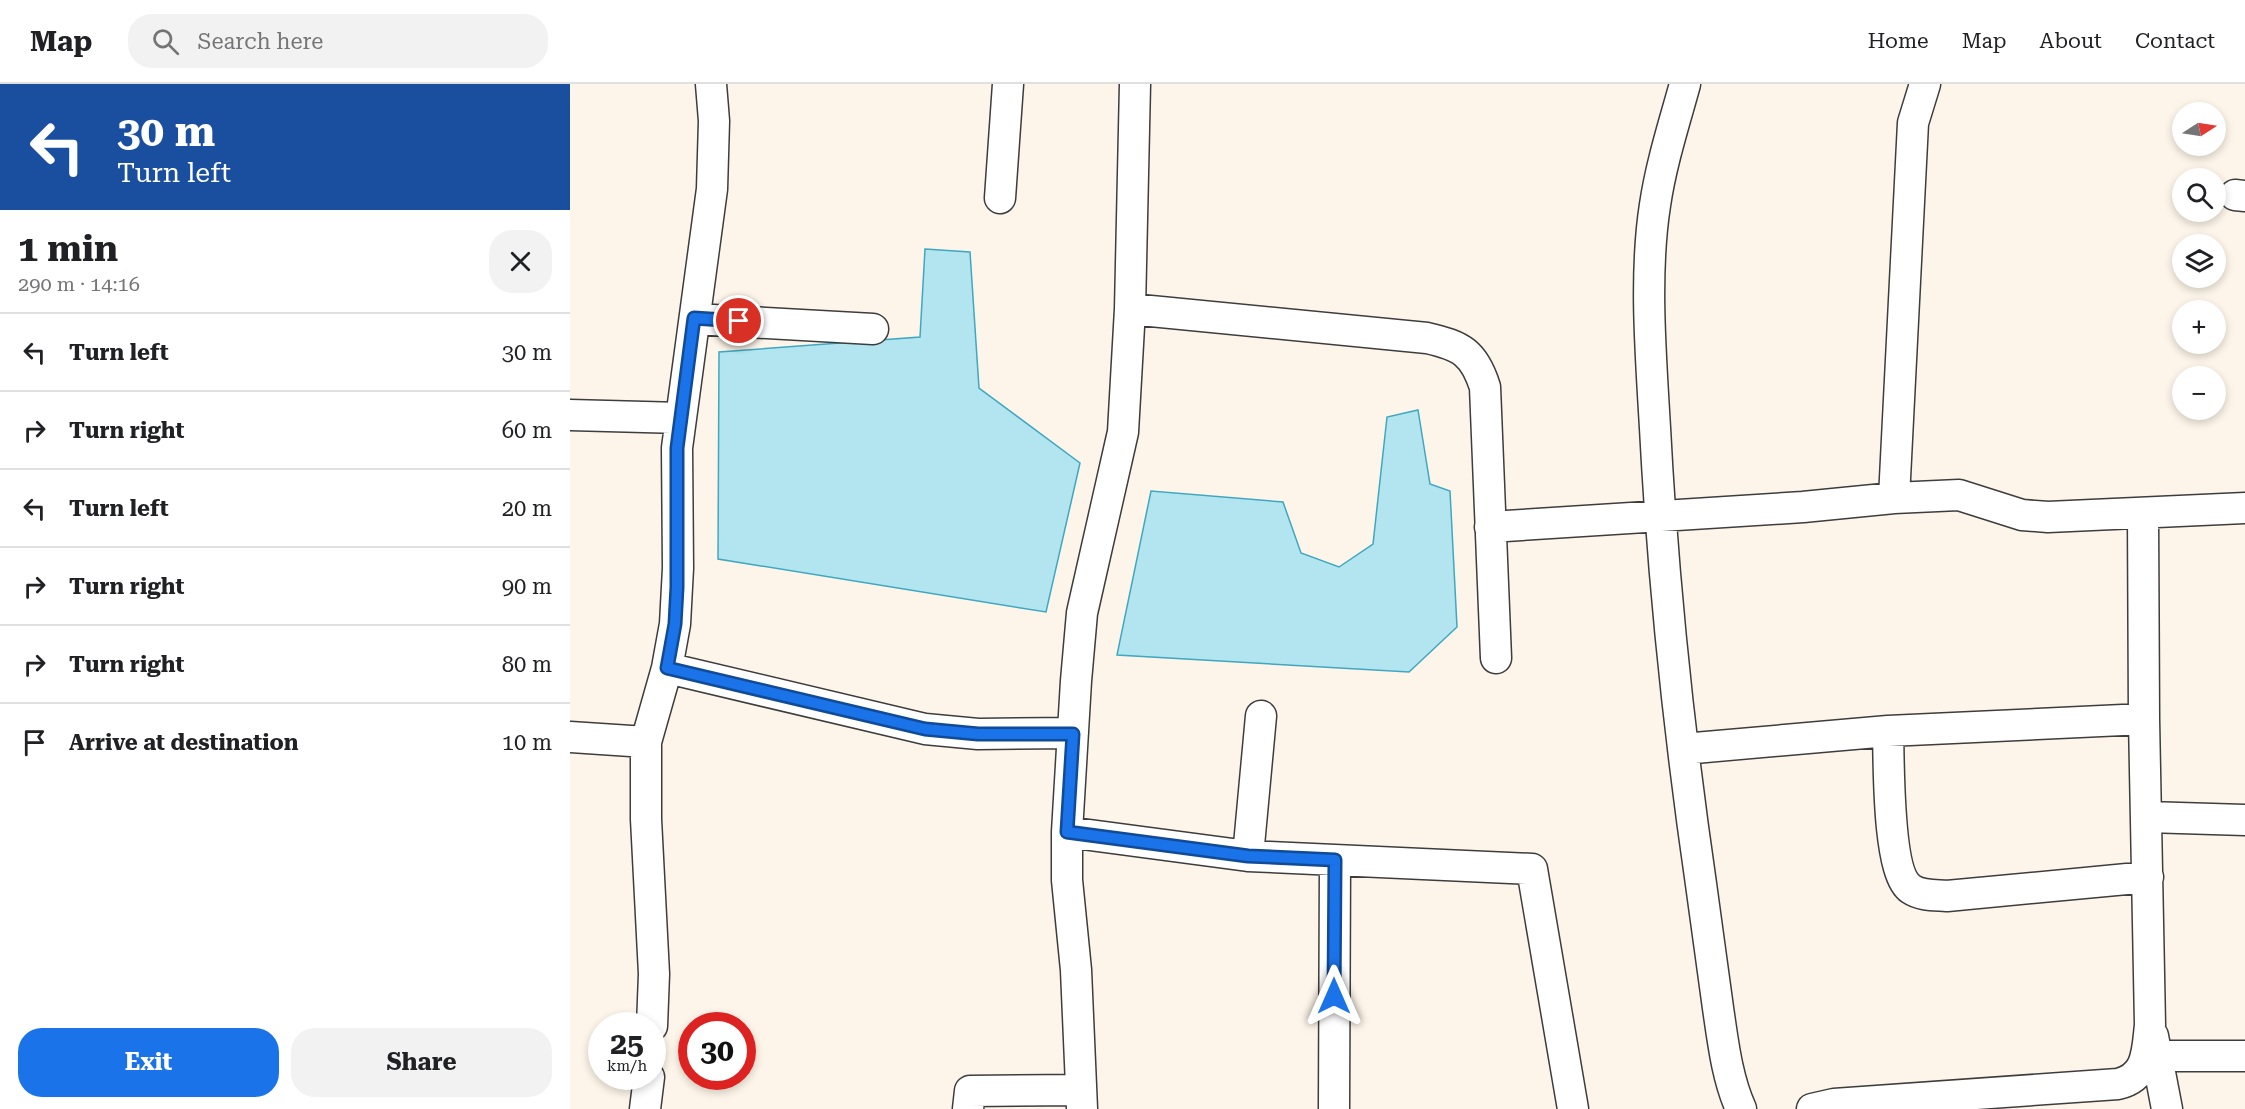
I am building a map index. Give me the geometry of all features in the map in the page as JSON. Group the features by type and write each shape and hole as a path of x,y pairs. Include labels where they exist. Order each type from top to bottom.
{"street":[{"path":"653,1012 654,974 646,819 646,741 667,668 675,624 678,568 677,448 712,189 714,121 711,84"},
{"path":"1000,198 1008,84"},
{"path":"969,1109 970,1091 1081,1100 1076,970 1067,880 1067,832 1082,613 1123,432 1130,309 1135,84"},
{"path":"1685,84 1664,159 1654,206 1650,250 1650,345 1659,515 1672,660 1683,749 1722,1031 1733,1091 1741,1109"},
{"path":"1894,498 1913,123 1925,84"},
{"path":"1130,309 1427,338 1453,344 1469,354 1480,370 1485,387 1496,658"},
{"path":"694,318 873,329"},
{"path":"570,415 681,418"},
{"path":"1490,527 1959,495 2022,515 2048,517 2245,508"},
{"path":"2143,514 2144,719 2151,1025 2167,1109"},
{"path":"667,668 925,729 978,734 1073,734"},
{"path":"1248,856 1260,716"},
{"path":"1683,749 1888,731 2144,719"},
{"path":"1888,731 1892,830 1902,878 1910,889 1923,894 1947,896 2148,877"},
{"path":"570,737 646,741"},
{"path":"2147,817 2245,820"},
{"path":"1067,832 1248,856 1532,869 1573,1109"},
{"path":"1334,1109 1335,860"},
{"path":"1812,1109 1834,1104 2124,1083 2138,1075 2146,1057 2151,1025"},
{"path":"2157,1056 2245,1056"},
{"path":"645,1109 647,1090"}],"water":[{"path":"925,249 970,252 979,388 1080,463 1046,612 718,559 719,352 920,337"},
{"path":"1418,410 1430,484 1450,491 1457,627 1409,672 1117,655 1151,491 1283,502 1301,553 1339,567 1373,544 1387,417"}],"route":[{"path":"739,321 694,318 677,448 678,568 675,624 667,668 925,729 978,734 1073,734 1067,832 1248,856 1335,860 1334,996"}]}
